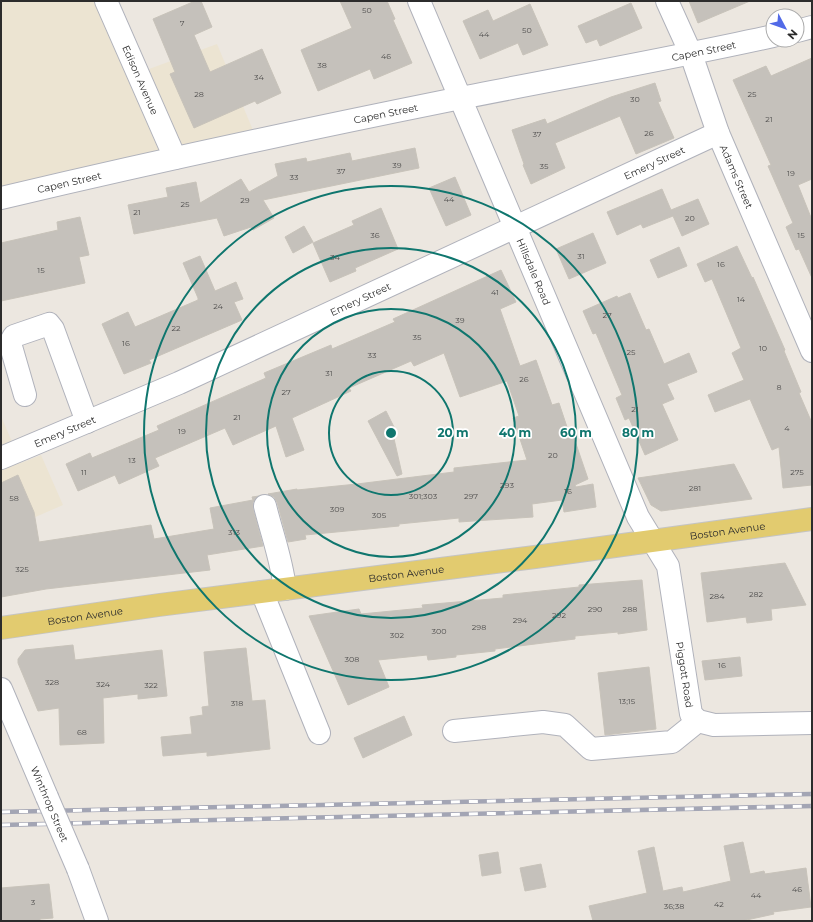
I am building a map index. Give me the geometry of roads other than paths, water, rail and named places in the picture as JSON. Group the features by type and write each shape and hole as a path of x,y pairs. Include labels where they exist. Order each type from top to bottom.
{"main road":[{"name":"Boston Avenue","path":"1,628 812,519"}],"street":[{"name":"Edison Avenue","path":"106,1 175,158"},
{"name":"Hillsdale Road","path":"419,1 638,517 653,540"},
{"name":"Adams Street","path":"667,1 691,54 718,134 812,351"},
{"name":"Capen Street","path":"1,198 175,158 765,38"},
{"name":"Emery Street","path":"1,458 179,383 718,134"},
{"path":"25,395 10,343 14,336 49,324 53,329 87,422"},
{"path":"265,506 277,553 282,566 285,589"},
{"name":"Piggott Road","path":"653,540 668,566 691,714 698,721 714,725 812,723"},
{"path":"262,592 319,733"},
{"name":"Winthrop Street","path":"1,689 78,869 97,921"},
{"path":"454,731 542,722 565,725 591,749 672,742 698,721"}],"railway":[{"path":"1,812 812,794"},
{"path":"1,825 812,806"}]}
